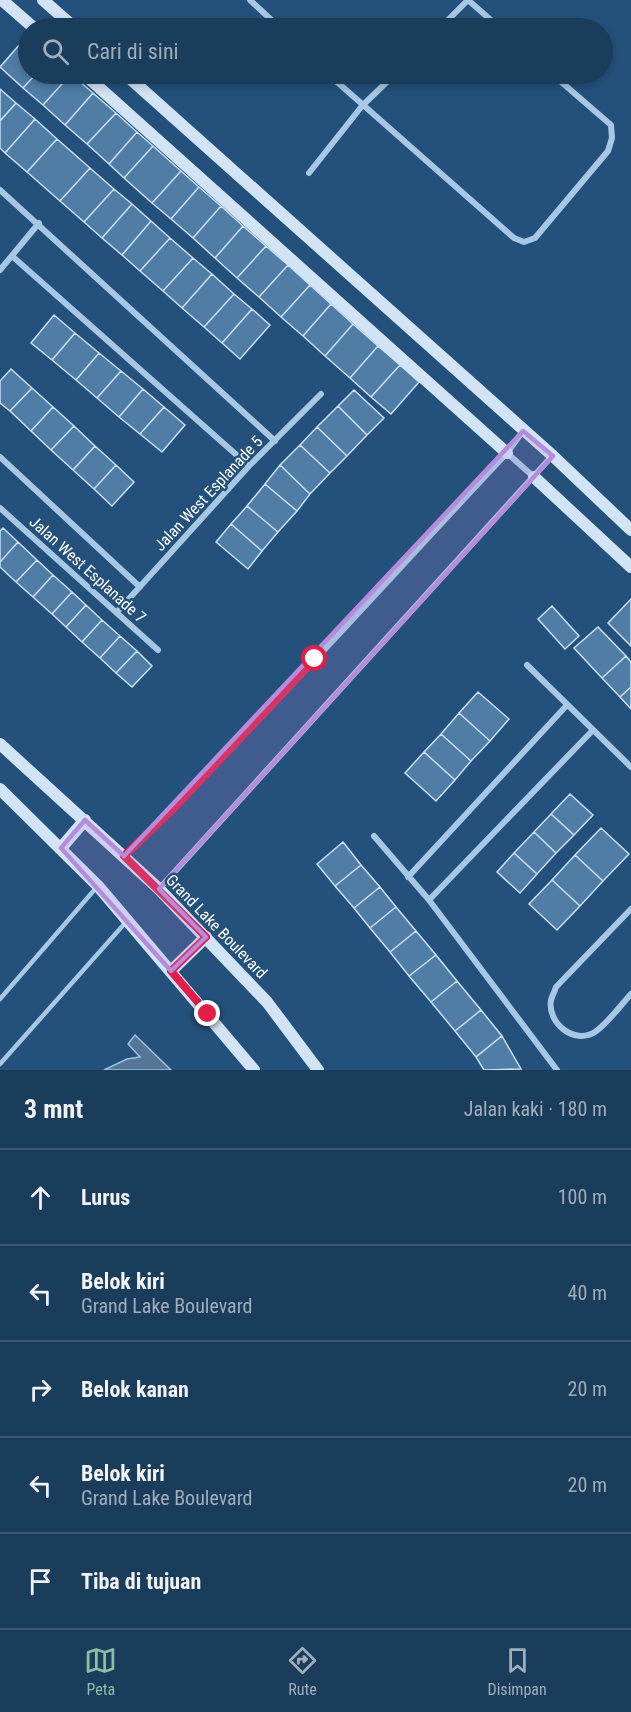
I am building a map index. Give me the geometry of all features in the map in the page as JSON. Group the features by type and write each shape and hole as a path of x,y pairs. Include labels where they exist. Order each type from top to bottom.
{"street":[{"path":"2,0 23,18"},
{"path":"43,0 64,18"},
{"path":"250,0 269,18"},
{"path":"450,18 468,0 489,18"},
{"path":"95,84 534,477 631,567"},
{"path":"136,84 553,456 631,530"},
{"path":"339,84 514,238 524,242 535,238 608,152 612,138 611,125 564,84"},
{"path":"309,173 362,106 385,84"},
{"path":"0,190 39,223 275,441"},
{"path":"0,270 39,223"},
{"path":"12,256 249,466"},
{"name":"Jalan West Esplanade 5","path":"117,612 249,466 321,394"},
{"path":"124,856 175,807 507,453 523,430"},
{"path":"159,889 553,456"},
{"path":"0,457 140,587"},
{"name":"Jalan West Esplanade 7","path":"0,508 158,650"},
{"path":"527,665 631,767"},
{"path":"408,877 567,705"},
{"path":"429,900 593,730"},
{"name":"Grand Lake Boulevard","path":"0,744 124,856 206,937 267,1002 318,1070"},
{"path":"0,789 98,885 254,1070"},
{"path":"62,848 85,820"},
{"path":"374,836 429,900 557,1070"},
{"path":"631,909 556,987 551,1001 558,1026 569,1034 581,1035 594,1033 631,994"},
{"path":"171,971 206,937"}],"lane":[{"path":"0,999 98,885"},
{"path":"0,1064 128,920"}],"highlighted area":[{"path":"523,431 553,456 159,889 206,937 171,971 61,848 85,820 124,856"}],"water":[{"path":"135,1035 171,1070 104,1070 127,1059 140,1057 128,1044"}],"building":[{"path":"18,46 18,83 0,67"},
{"path":"27,84 62,84 43,105 23,88"},
{"path":"62,84 83,84 93,93 65,125 43,105"},
{"path":"0,89 16,103 0,121"},
{"path":"93,93 116,113 87,144 65,125"},
{"path":"16,103 35,119 5,153 0,148 0,121"},
{"path":"116,113 137,132 109,164 87,144"},
{"path":"35,119 57,139 27,172 5,153"},
{"path":"137,132 153,146 124,178 109,164"},
{"path":"57,139 90,168 60,201 27,172"},
{"path":"153,146 181,171 152,203 124,178"},
{"path":"90,168 114,189 84,222 60,201"},
{"path":"181,171 199,187 171,219 152,203"},
{"path":"199,187 221,206 193,238 171,219"},
{"path":"114,189 132,204 102,238 84,222"},
{"path":"132,204 151,221 122,255 102,238"},
{"path":"221,206 243,226 215,258 193,238"},
{"path":"151,221 170,238 140,271 122,255"},
{"path":"243,226 266,246 237,278 215,258"},
{"path":"170,238 193,258 163,291 140,271"},
{"path":"266,246 288,265 259,297 237,278"},
{"path":"193,258 212,274 182,308 163,291"},
{"path":"288,265 310,285 281,317 259,297"},
{"path":"212,274 234,294 204,327 182,308"},
{"path":"310,285 331,304 303,336 281,317"},
{"path":"234,294 252,309 222,343 204,327"},
{"path":"331,304 353,324 325,356 303,336"},
{"path":"252,309 270,325 240,359 222,343"},
{"path":"54,315 75,333 52,360 31,343"},
{"path":"353,324 378,346 350,378 325,356"},
{"path":"75,333 99,353 76,380 52,360"},
{"path":"378,346 400,365 371,397 350,378"},
{"path":"99,353 121,371 97,398 76,380"},
{"path":"400,365 419,382 391,414 371,397"},
{"path":"11,369 32,388 10,411 0,403 0,381"},
{"path":"121,371 143,389 119,417 97,398"},
{"path":"32,388 53,407 31,431 10,411"},
{"path":"143,389 164,407 140,434 119,417"},
{"path":"354,390 384,418 367,435 338,406"},
{"path":"338,406 367,435 347,456 317,427"},
{"path":"53,407 74,426 51,450 31,431"},
{"path":"164,407 185,425 162,452 140,434"},
{"path":"74,426 95,446 73,470 51,450"},
{"path":"317,427 347,456 330,473 300,445"},
{"path":"300,445 330,473 310,494 280,465"},
{"path":"95,446 116,465 94,489 73,470"},
{"path":"116,465 134,482 112,506 94,489"},
{"path":"280,465 310,494 297,511 265,484"},
{"path":"265,484 297,511 278,532 247,506"},
{"path":"247,506 278,532 262,551 231,524"},
{"path":"231,524 262,551 248,569 216,542"},
{"path":"3,528 18,542 0,562 0,531"},
{"path":"18,542 37,560 16,582 0,567 0,562"},
{"path":"37,560 53,575 33,597 16,582"},
{"path":"53,575 72,592 52,614 33,597"},
{"path":"72,592 86,605 66,627 52,614"},
{"path":"631,599 631,646 608,623"},
{"path":"86,605 102,620 82,642 66,627"},
{"path":"552,606 579,636 565,649 538,619"},
{"path":"102,620 120,636 100,658 82,642"},
{"path":"598,627 626,656 602,678 574,648"},
{"path":"120,636 137,651 116,673 100,658"},
{"path":"137,651 152,666 132,687 116,673"},
{"path":"626,656 631,662 631,687 620,697 602,678"},
{"path":"631,687 631,709 620,697"},
{"path":"478,692 509,719 490,741 459,713"},
{"path":"459,713 490,741 471,761 441,734"},
{"path":"441,734 471,761 455,780 424,752"},
{"path":"424,752 455,780 436,801 405,773"},
{"path":"570,794 593,815 574,835 551,814"},
{"path":"551,814 574,835 556,853 534,832"},
{"path":"601,828 629,854 603,881 575,855"},
{"path":"534,832 556,853 537,874 514,853"},
{"path":"343,842 361,865 335,886 317,864"},
{"path":"514,853 537,874 520,893 497,872"},
{"path":"575,855 603,881 580,906 552,880"},
{"path":"361,865 380,887 354,908 335,886"},
{"path":"552,880 580,906 557,930 529,904"},
{"path":"380,887 396,907 370,928 354,908"},
{"path":"396,907 416,931 390,952 370,928"},
{"path":"416,931 436,955 409,976 390,952"},
{"path":"436,955 457,981 431,1002 409,976"},
{"path":"457,981 481,1010 455,1031 431,1002"},
{"path":"481,1010 502,1036 476,1057 455,1031"},
{"path":"502,1036 521,1069 484,1070 476,1057"}],"route":[{"path":"208,1014 171,971 206,937 124,856 175,807 315,659"}]}
